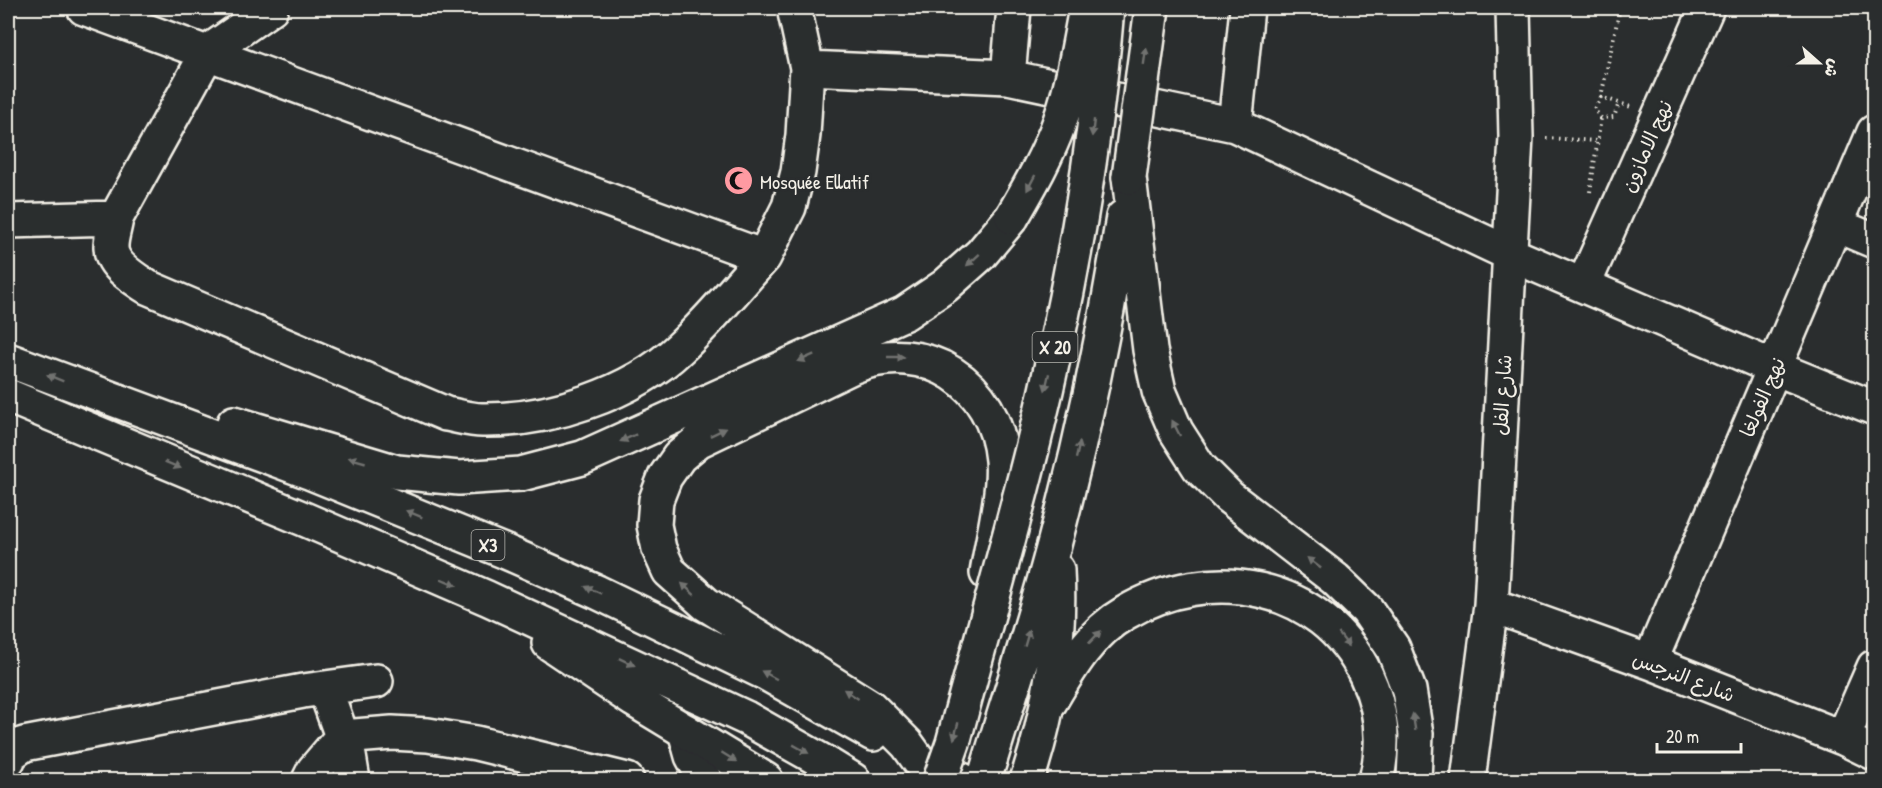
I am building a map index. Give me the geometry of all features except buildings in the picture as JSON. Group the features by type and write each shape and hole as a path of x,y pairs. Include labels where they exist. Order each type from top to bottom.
{"main road":[{"path":"84,8 764,257"},
{"path":"271,8 208,52 116,218 111,249 117,263 128,275 147,287 446,414 480,420 510,419 575,406 647,373 679,349 764,257 789,207 798,172 803,135 807,68 794,8"},
{"path":"1008,77 1014,8"},
{"path":"96,394 140,400 215,417 397,472 459,478 521,474 582,458 905,313 945,286 981,254 1012,217 1046,154 1060,122 1086,8"},
{"name":"X 20","path":"936,775 953,743 1034,441 1056,344 1091,147 1107,8"},
{"name":"X 20","path":"984,780 1055,543 1078,452 1115,269 1152,8"},
{"path":"1235,125 1247,8"},
{"name":"شارع الفل","path":"1467,780 1491,605 1516,137 1513,8"},
{"name":"نهج الامازون","path":"1584,284 1707,8"},
{"path":"807,68 1008,77 1235,125 1510,254 1775,368 1875,408"},
{"name":"نهج الفولغا","path":"1650,662 1875,132"},
{"path":"1129,177 1150,350 1159,392 1176,431 1199,467 1229,497 1335,579 1368,610 1393,648 1409,690 1416,734 1413,780"},
{"path":"8,221 116,218"},
{"path":"1836,225 1875,241"},
{"path":"962,780 936,775 870,707 720,614 687,589 669,571 659,549 654,525 656,500 665,477 679,457 698,441 873,358 894,356 915,358 936,364 954,374 983,404 993,422 1002,461 1002,482 970,680"},
{"name":"X3","path":"12,360 96,394 373,497 597,592 767,674 846,717 936,775"},
{"name":"X3","path":"8,396 304,519 668,680 746,718 853,780"},
{"path":"8,416 48,428 118,443"},
{"path":"1027,780 1050,702 1058,622 1055,543"},
{"path":"1050,702 1080,653 1100,632 1122,614 1148,600 1174,591 1203,586 1232,585 1260,590 1287,598 1312,612 1336,629 1358,658 1374,691 1381,728 1380,765 1376,780"},
{"path":"487,598 584,667 766,780"},
{"name":"شارع النرجس","path":"1491,605 1650,662 1843,738 1875,753"},
{"path":"1843,738 1875,667"},
{"path":"8,760 10,754 24,744 376,681"},
{"path":"325,689 349,756 352,780"},
{"path":"685,730 692,756 705,780"},
{"path":"309,780 314,770 342,737 392,733 428,735 476,743 627,780"}],"path":[{"path":"1590,195 1601,118 1594,109 1601,96 1620,8"},
{"path":"1601,96 1659,118"},
{"path":"1601,118 1614,117 1619,103"},
{"path":"1516,137 1597,141"}],"place":[{"name":"Mosquée Ellatif","path":"739,181"}]}
